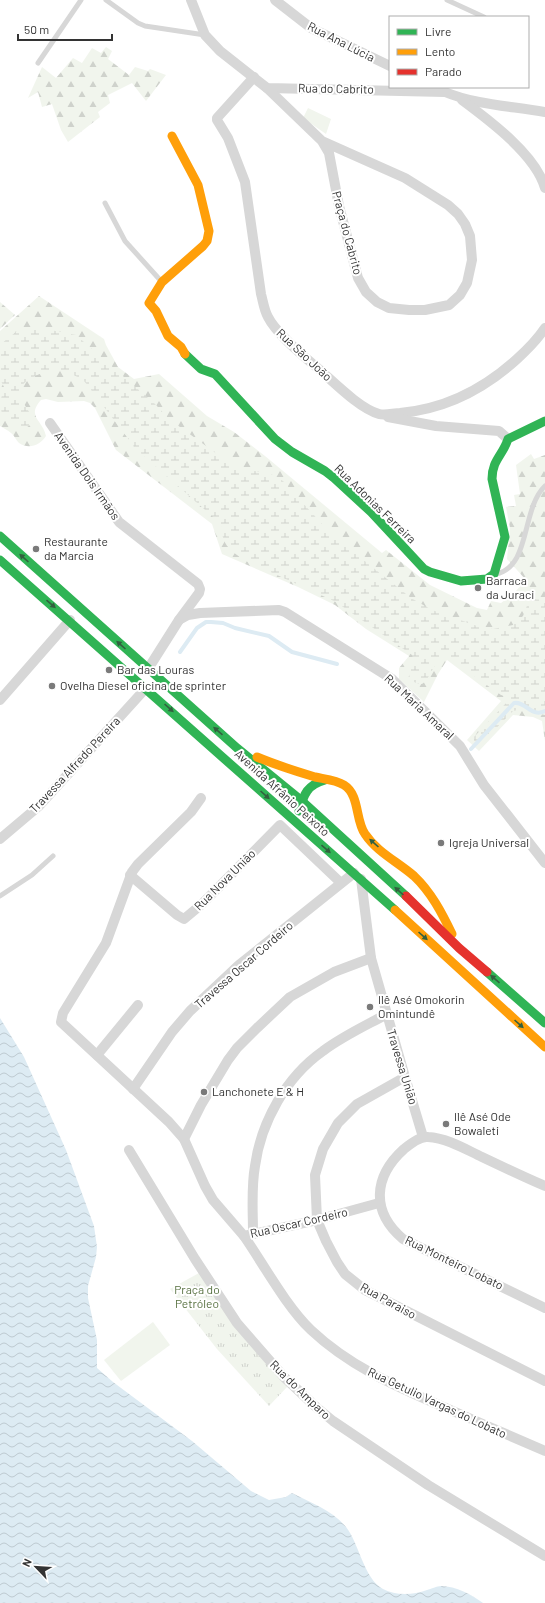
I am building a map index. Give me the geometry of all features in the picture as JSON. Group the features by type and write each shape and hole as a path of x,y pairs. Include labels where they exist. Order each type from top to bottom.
{"main road":[{"name":"Rua Adonias Ferreira","path":"172,136 198,184 209,235 203,246 162,282 149,303 156,311 168,336 181,347 184,353 201,369 215,374 275,439 292,452 325,471 334,478 371,512 424,569 449,579 461,581 487,579 494,574"},
{"path":"494,574 505,537 492,479 492,471 497,458 505,448 508,439 545,422"},
{"name":"Avenida Afrânio Peixoto","path":"0,536 237,748 302,801 405,895 459,948 545,1023"},
{"name":"Avenida Afrânio Peixoto","path":"0,560 70,620 357,876 545,1047"},
{"path":"237,748 272,764 325,780 336,781 347,787 354,799 364,833 372,842 419,881 426,889 459,948"},
{"path":"297,824 302,801 307,789 312,784 325,780"}],"street":[{"path":"191,0 205,35 220,51 267,88"},
{"name":"Rua Ana Lúcia","path":"276,0 311,28 389,66"},
{"name":"Rua São João","path":"254,78 217,118 217,120 228,138 245,182 261,294 266,310 275,328 302,355 355,400 380,414"},
{"name":"Rua do Cabrito","path":"267,88 445,92 461,99 545,112"},
{"name":"Praça do Cabrito","path":"267,88 322,141 331,159 339,206 356,271 366,292 377,302 389,308 409,310 437,308 448,304 460,295 469,277 472,254 470,236 458,214 448,205 405,178 322,141"},
{"path":"436,88 445,92"},
{"path":"461,99 492,121 526,155 544,184"},
{"path":"380,414 427,410 471,392 501,373 529,348 545,328"},
{"path":"380,414 436,426 499,431 508,439"},
{"name":"Avenida Dois Irmãos","path":"50,423 119,522 198,584 200,589 199,593 179,620 148,669"},
{"name":"Rua Maria Amaral","path":"179,620 188,615 200,613 278,610 285,612 392,679 460,746 484,784 545,863"},
{"path":"0,700 70,620"},
{"name":"Travessa Alfredo Pereira","path":"0,839 39,806 146,688"},
{"path":"130,875 138,864 191,812 201,798"},
{"name":"Rua Nova União","path":"130,875 177,915 184,919 202,904 280,825 342,883"},
{"name":"Rua Oscar Cordeiro","path":"130,875 106,942 60,1019 62,1024 170,1122 184,1140 210,1196 249,1235 317,1220 379,1203"},
{"name":"Travessa Oscar Cordeiro","path":"134,1089 172,1032 190,1011 239,965 342,883 357,876"},
{"name":"Travessa União","path":"357,876 372,958 386,1014 423,1137"},
{"path":"184,1140 201,1105 228,1060 237,1048 257,1028 290,997 334,972 372,958"},
{"path":"96,1056 138,1005"},
{"path":"249,1235 254,1166 259,1144 275,1105 300,1071 318,1054 346,1036 386,1014"},
{"name":"Rua Paraiso","path":"404,1077 357,1104 338,1123 330,1136 323,1149 316,1175 317,1220 337,1262 345,1274 365,1290 545,1381"},
{"path":"379,1203 380,1188 390,1163 408,1146 423,1137 438,1139 460,1147 545,1186"},
{"name":"Rua do Amparo","path":"129,1150 195,1259 241,1329 284,1377 333,1421 428,1485 545,1556"},
{"name":"Rua Monteiro Lobato","path":"379,1203 385,1218 403,1239 545,1308"},
{"name":"Rua Getulio Vargas do Lobato","path":"249,1235 297,1314 311,1330 337,1352 388,1382 545,1451"}],"lane":[{"path":"38,63 82,0"},
{"path":"106,0 142,24 205,35"},
{"path":"447,0 482,16"},
{"path":"105,203 125,241 162,282"},
{"path":"494,574 508,569 516,559 522,547 534,500 545,486"},
{"path":"0,896 32,875 54,856"}],"green space":[{"path":"106,47 112,51 108,59 129,75 135,67 148,71 150,69 166,75 146,101 132,83 108,95 110,103 98,112 100,117 68,142 61,130 52,104 42,107 38,92 28,98 42,67 56,78 73,58 82,63 92,48 101,53"},
{"path":"308,108 331,119 326,134 303,118"},
{"path":"39,296 104,339 118,367 134,379 159,374 207,416 234,432 265,456 382,553 386,550 430,585 477,608 487,610 491,601 501,603 515,592 526,580 507,559 510,528 506,507 516,506 514,495 520,494 516,465 531,454 534,459 545,455 545,741 542,721 533,717 513,715 479,751 467,740 501,701 447,660 424,702 399,679 399,668 409,656 366,629 335,605 222,554 212,524 116,450 95,408 90,403 84,401 58,402 46,399 41,400 35,411 35,415 46,436 41,442 34,446 27,446 19,443 12,434 0,426 0,331"},
{"path":"0,302 15,315 0,329"},
{"path":"35,327 76,335 156,405 169,419 239,470 246,472 255,471 273,475 283,481 331,534 411,598 432,610 480,627 493,629 513,625 523,616 528,603 532,599 545,600 545,715 518,710 513,711 481,744 478,745 474,741 474,737 508,701 505,696 501,695 448,658 438,660 426,681 422,684 411,680 409,676 413,659 412,655 336,602 238,556 224,541 221,524 136,449 85,382 77,377 69,373 54,370 39,374 32,378 24,383 21,392 21,399 31,415 30,425 23,430 13,427 3,420 0,403 4,387 0,379 0,345 17,331"},
{"name":"Praça do Petróleo","path":"199,1273 288,1386 269,1406 217,1349 170,1289"},
{"path":"153,1322 170,1345 121,1381 104,1360"}],"water":[{"path":"0,1018 24,1057 66,1150 94,1226 97,1247 96,1257 88,1286 88,1298 97,1340 97,1368 113,1382 192,1441 251,1491 269,1500 286,1497 292,1493 321,1507 334,1516 351,1534 366,1569 376,1584 383,1589 393,1593 410,1594 422,1592 439,1586 447,1586 464,1592 483,1603 0,1603"}],"waterway":[{"path":"180,652 197,628 206,622 211,622 223,623 235,628 269,636 292,652 337,664"},
{"path":"471,749 514,703 522,704 532,711 540,713 545,711"}],"traffic: fast":[{"path":"185,354 201,369 215,374 275,439 292,452 325,471 334,478 371,512 424,569 461,581 487,579 494,574 505,537 492,479 492,472 508,439 545,421"},
{"path":"0,536 237,748 302,801 406,896"},
{"path":"0,560 395,910"},
{"path":"299,811 307,791 314,785 325,780"},
{"path":"487,972 545,1023"}],"traffic: slow":[{"path":"172,136 198,185 209,231 207,241 203,246 162,282 149,303 156,311 168,336 181,347 185,354"},
{"path":"257,757 315,777 337,782 349,789 353,795 360,822 365,834 375,846 420,882 436,903 452,934"},
{"path":"395,910 545,1047"}],"traffic: jam":[{"path":"406,896 459,948 487,972"}],"place":[{"name":"Restaurante da Marcia","path":"36,549"},
{"name":"Barraca da Juraci","path":"478,588"},
{"name":"Bar das Louras","path":"109,670"},
{"name":"Ovelha Diesel oficina de sprinter","path":"52,686"},
{"name":"Igreja Universal","path":"441,843"},
{"name":"Ilê Asé Omokorin Omintundê","path":"370,1007"},
{"name":"Lanchonete E & H","path":"204,1092"},
{"name":"Ilê Asé Ode Bowaleti","path":"446,1124"}]}
